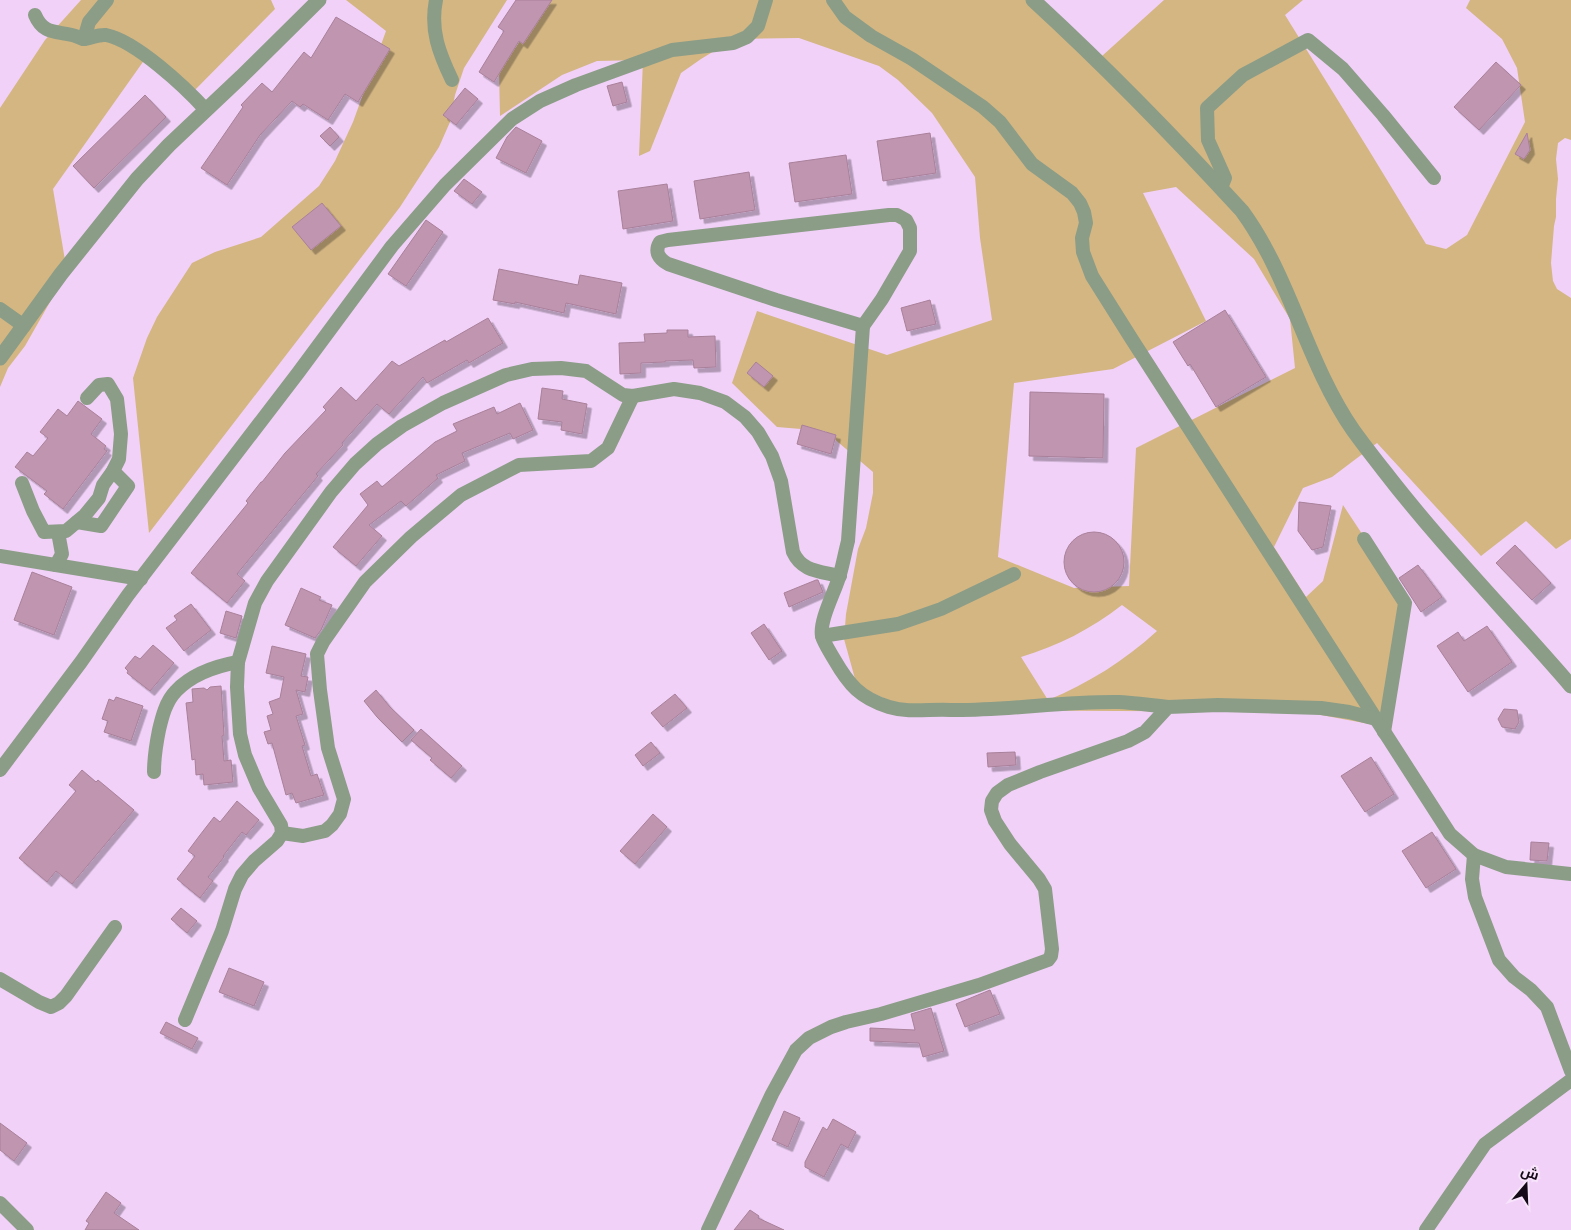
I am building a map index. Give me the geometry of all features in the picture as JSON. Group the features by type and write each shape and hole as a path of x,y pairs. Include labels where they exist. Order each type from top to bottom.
{"street":[{"path":"84,39 89,22 107,0"},
{"path":"0,358 61,274 137,178 319,0"},
{"path":"436,0 434,12 435,36 440,56 452,80"},
{"path":"0,770 76,670 141,579 392,246 445,185 512,119 540,101 672,50 733,44 747,37 758,26 766,0"},
{"path":"833,0 845,17 864,31 912,59 983,107 1000,122 1032,164 1072,193 1080,203 1086,223 1082,238 1083,252 1092,276 1450,834 1474,855 1506,867 1571,874"},
{"path":"1033,0 1143,106 1242,211 1253,226 1274,265 1330,392 1353,430 1406,499 1468,572 1571,686"},
{"path":"35,15 39,24 48,30 84,39 104,34 129,45 170,75 206,110"},
{"path":"1221,188 1225,178 1208,140 1207,108 1243,75 1308,40 1343,69 1434,178"},
{"path":"863,326 776,300 668,264 659,257 658,245 663,240 881,215 897,214 906,220 910,228 910,251 887,291 863,326 848,541 840,576 822,628 822,636 838,665 852,686 862,694 901,710 980,710 1119,702 1168,707 1218,705 1321,708 1349,712 1376,719"},
{"path":"0,308 24,326"},
{"path":"185,1020 222,931 235,889 242,876 254,861 277,842 282,833 281,825 259,788 244,755 240,734 238,662 255,603 267,581 331,492 355,464 377,444 402,426 475,388 506,375 532,369 561,368 586,371 623,395 633,396 674,389 700,393 725,402 745,417 758,432 772,456 781,481 793,552 797,560 803,566 840,576"},
{"path":"22,483 33,512 44,532 66,531 86,515 99,498 118,459 121,434 117,400 114,391 108,384 99,384 87,398"},
{"path":"282,833 303,836 324,831 332,825 340,814 344,799 328,748 317,654 323,642 365,582 411,537 461,495 519,465 591,461 608,448 633,396"},
{"path":"77,522 101,526 128,486 113,471"},
{"path":"56,565 62,554 58,532"},
{"path":"1364,539 1405,603 1384,732"},
{"path":"0,556 141,579"},
{"path":"822,636 898,624 941,609 1014,574"},
{"path":"154,772 154,756 163,713 175,692 195,676 219,666 238,662"},
{"path":"708,1230 772,1094 796,1050 809,1038 830,1027 979,985 1048,960 1052,949 1045,889 994,821 991,810 992,800 1008,786 1040,772 1128,741 1146,732 1168,707"},
{"path":"1474,855 1472,880 1482,918 1499,960 1514,977 1539,997 1547,1007 1571,1071"},
{"path":"0,979 51,1007 59,1003 66,996 116,927"},
{"path":"1426,1230 1485,1144 1571,1080"},
{"path":"0,1203 27,1230"}],"shaded area":[{"path":"81,0 271,0 275,9 187,98 150,52 53,189 67,272 25,346 8,368 0,387 0,108 45,40"},
{"path":"346,0 507,0 464,68 455,95 450,122 439,147 400,207 149,533 133,378 147,338 157,317 192,263 215,252 261,237 319,186 335,161 353,122 386,31"},
{"path":"550,0 1036,0 1102,56 1164,0 1303,0 1285,15 1426,244 1446,249 1467,235 1525,122 1517,68 1502,39 1466,8 1470,0 1571,0 1571,140 1565,138 1558,143 1556,159 1558,179 1556,217 1551,263 1553,281 1557,289 1571,298 1571,539 1556,549 1526,521 1481,556 1377,443 1332,477 1303,488 1274,547 1306,597 1323,581 1343,505 1403,596 1380,726 1305,712 910,710 857,686 844,639 846,614 858,549 866,528 873,493 873,472 825,431 777,427 732,383 757,311 887,355 992,320 980,238 975,177 932,113 898,80 879,66 799,38 734,39 681,73 650,151 639,156 643,60 597,61 562,75 500,116 499,70","holes":["1176,187 1254,259 1290,319 1295,368 1136,448 1129,586 1074,588 998,557 1014,383 1113,369 1206,321 1143,193","1122,605 1157,631 1106,670 1048,700 1021,657 1048,648 1074,636"]}],"building":[{"path":"516,0 552,0 523,44 519,41 494,82 479,72 504,31 498,27"},
{"path":"336,17 390,49 358,102 345,94 328,120 303,104 300,107 292,101 260,135 227,185 201,168 243,107 241,105 262,83 272,92 304,52 311,58"},
{"path":"1496,62 1521,85 1479,130 1454,107"},
{"path":"622,82 627,102 613,106 607,86"},
{"path":"465,88 478,99 456,125 443,115"},
{"path":"145,95 166,117 94,188 73,166"},
{"path":"330,127 339,137 330,146 320,136"},
{"path":"516,127 542,141 526,173 496,158 507,137"},
{"path":"930,133 936,173 883,181 877,141"},
{"path":"1527,133 1530,150 1524,159 1515,154"},
{"path":"846,155 852,194 795,202 789,163"},
{"path":"749,172 755,210 700,219 694,181"},
{"path":"464,179 482,192 472,204 454,191"},
{"path":"667,184 673,221 623,229 618,191"},
{"path":"322,203 341,226 311,250 292,227"},
{"path":"426,220 443,232 406,286 388,274"},
{"path":"499,269 578,285 580,275 622,283 616,314 566,303 564,313 515,302 515,304 493,300"},
{"path":"930,300 936,324 907,331 901,308"},
{"path":"1225,310 1266,377 1216,407 1190,364 1188,366 1173,342"},
{"path":"488,318 503,343 469,363 467,360 427,383 423,377 389,414 377,404 316,474 318,476 237,574 245,581 227,603 191,573 248,503 246,501 285,453 326,410 323,407 341,387 356,401 392,361 399,366"},
{"path":"667,330 688,330 688,337 715,336 716,367 694,368 693,360 665,361 641,363 641,373 620,374 619,343 645,342 644,334 667,333"},
{"path":"756,362 773,376 764,387 747,373"},
{"path":"542,388 563,391 562,399 587,404 582,434 561,430 562,422 538,419"},
{"path":"1030,392 1104,394 1103,458 1029,456"},
{"path":"78,401 102,419 91,434 106,446 104,449 107,451 63,509 44,494 47,491 15,467 27,452 33,456 48,438 40,432 58,409 67,416"},
{"path":"520,403 533,430 513,439 510,433 462,453 465,461 436,475 438,478 406,506 401,501 369,525 382,536 356,566 333,547 368,505 360,494 377,481 382,487 435,442 457,431 453,424 494,407 497,414"},
{"path":"802,425 836,435 831,454 797,444"},
{"path":"1299,502 1331,506 1323,547 1312,550 1298,531"},
{"path":"1088,532 1100,532 1111,537 1119,545 1124,556 1122,574 1111,587 1100,592 1088,592 1077,587 1069,579 1064,568 1064,556 1069,545 1077,537"},
{"path":"1515,545 1551,583 1532,600 1496,563"},
{"path":"1418,565 1442,597 1421,612 1399,578"},
{"path":"32,572 72,587 54,635 14,620"},
{"path":"818,580 823,592 789,607 784,593"},
{"path":"301,588 321,597 319,600 332,605 321,630 315,638 285,625"},
{"path":"191,604 211,630 184,651 166,628 177,620 174,616"},
{"path":"226,611 242,616 236,638 220,633"},
{"path":"764,624 782,651 769,660 751,633"},
{"path":"1487,626 1512,662 1468,692 1437,646 1458,632 1464,641"},
{"path":"153,645 174,663 150,691 127,673 128,671 125,668 135,656 140,659"},
{"path":"272,646 306,654 301,676 308,677 305,692 296,690 303,714 296,716 305,745 302,746 311,776 317,774 324,795 296,803 292,793 286,795 272,743 268,744 264,732 271,730 267,716 273,714 269,702 280,698 284,677 266,673"},
{"path":"221,686 224,761 231,760 233,782 204,785 203,774 196,775 195,759 192,760 186,703 193,702 192,689 204,688 207,690 210,687"},
{"path":"376,690 390,707 414,730 402,742 364,701"},
{"path":"675,694 687,708 663,727 651,713"},
{"path":"116,697 143,706 131,741 104,732 108,721 102,719 109,699 114,701"},
{"path":"1504,709 1517,710 1519,722 1515,729 1502,727 1498,719"},
{"path":"421,729 462,766 451,778 411,740"},
{"path":"651,742 660,753 643,766 635,755"},
{"path":"1015,752 1016,765 988,767 987,753"},
{"path":"1371,757 1394,794 1365,812 1341,776"},
{"path":"82,770 96,782 98,780 134,810 72,884 56,871 47,882 19,858 76,791 69,785"},
{"path":"237,801 259,820 246,835 242,832 223,856 208,877 213,881 200,898 177,879 195,856 188,851 200,835 214,817 220,822"},
{"path":"653,814 667,827 635,864 620,851"},
{"path":"1432,832 1456,869 1426,888 1402,851"},
{"path":"1531,842 1549,843 1547,861 1530,860"},
{"path":"181,908 197,921 187,933 171,919"},
{"path":"229,968 264,982 254,1006 219,992"},
{"path":"990,990 1000,1014 965,1027 956,1004"},
{"path":"931,1008 944,1051 923,1057 919,1043 870,1041 870,1028 915,1030 911,1014"},
{"path":"166,1022 198,1038 192,1049 160,1033"},
{"path":"784,1111 800,1118 788,1147 772,1140"},
{"path":"833,1119 856,1132 848,1148 841,1144 824,1177 805,1167 805,1162 823,1127 827,1130"},
{"path":"0,1123 27,1143 14,1161 0,1150"},
{"path":"106,1192 121,1203 114,1213 139,1230 85,1230 89,1223 86,1221"},
{"path":"750,1210 759,1216 758,1218 784,1230 734,1230"}]}
